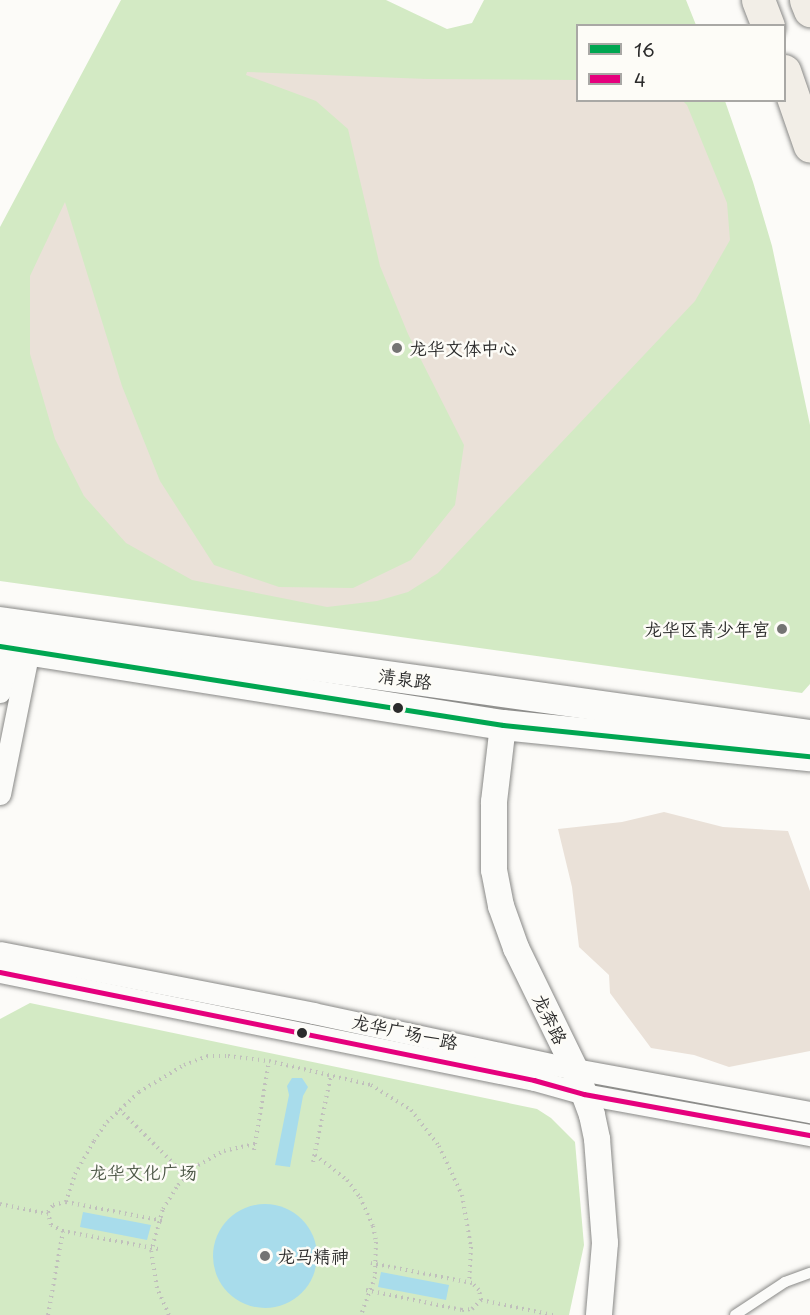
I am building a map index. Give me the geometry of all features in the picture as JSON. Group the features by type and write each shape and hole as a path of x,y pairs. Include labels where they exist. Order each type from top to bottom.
{"main road":[{"path":"758,0 767,24"},
{"path":"806,0 810,10"},
{"path":"786,77 810,146"},
{"name":"清泉路","path":"9,641 503,725 810,756"},
{"name":"清泉路","path":"9,641 810,735"}],"street":[{"path":"0,692 9,641"},
{"path":"0,794 9,641"},
{"name":"龙奔路","path":"503,725 498,753 492,835 494,870 501,906 516,948 575,1069 597,1139 605,1262 599,1315"},
{"name":"龙华广场一路","path":"0,952 324,1016 575,1069 810,1112"},
{"name":"龙华广场一路","path":"0,972 534,1080 584,1094 810,1135"}],"lane":[{"path":"735,1315 785,1282 810,1273"}],"path":[{"path":"66,1202 83,1157 119,1109 159,1079 184,1065 207,1056 269,1061 371,1085 393,1096 411,1110 439,1146 462,1195 471,1247 469,1282"},
{"path":"254,1150 269,1061"},
{"path":"313,1162 331,1075"},
{"path":"119,1109 187,1177"},
{"path":"169,1315 157,1288 151,1247 158,1220 168,1199 187,1177 224,1151 255,1144"},
{"path":"315,1155 347,1180 360,1197 373,1226 376,1264 361,1315"},
{"path":"159,1249 63,1231 51,1225 48,1214 53,1205 66,1202 164,1221"},
{"path":"0,1204 48,1214"},
{"path":"48,1315 63,1231"},
{"path":"371,1263 469,1282 479,1290 481,1300"},
{"path":"369,1291 461,1312 472,1309 481,1300"},
{"path":"481,1300 553,1315"}],"green space":[{"name":"龙华文体中心","path":"121,0 386,0 447,29 472,23 484,0 686,0 696,24 576,24 576,102 725,102 772,246 810,425 810,684 802,693 0,581 0,227"},
{"name":"龙华文化广场","path":"30,1003 537,1109 551,1118 575,1142 584,1245 569,1315 0,1315 0,1019"}],"water":[{"path":"292,1078 302,1078 308,1087 303,1096 290,1167 275,1165 289,1095 287,1086"},
{"path":"265,1204 285,1208 302,1219 313,1236 317,1256 313,1276 302,1293 285,1304 265,1308 245,1304 228,1293 217,1276 213,1256 217,1236 228,1219 245,1208"},
{"path":"83,1212 151,1225 147,1240 80,1227"},
{"path":"381,1272 449,1285 446,1300 378,1287"}],"building":[{"path":"247,72 427,79 576,80 576,102 684,102 727,203 730,240 695,301 438,573 408,592 377,601 327,607 192,580 126,543 84,496 55,439 30,354 30,276 65,202 122,386 160,481 214,565 279,587 353,588 411,560 455,505 464,445 408,334 380,266 348,129 316,101 246,75"},
{"path":"664,812 723,827 788,831 810,891 810,1051 729,1067 694,1055 651,1048 610,993 609,975 579,947 572,887 558,829 622,822"}],"transit line":[{"name":"16","path":"0,646 503,725 810,756"},
{"name":"4","path":"0,972 534,1080 584,1094 810,1135"}],"place":[{"name":"龙华文体中心","path":"397,348"},
{"name":"龙华区青少年宫","path":"782,629"},
{"name":"龙马精神","path":"265,1256"}]}
